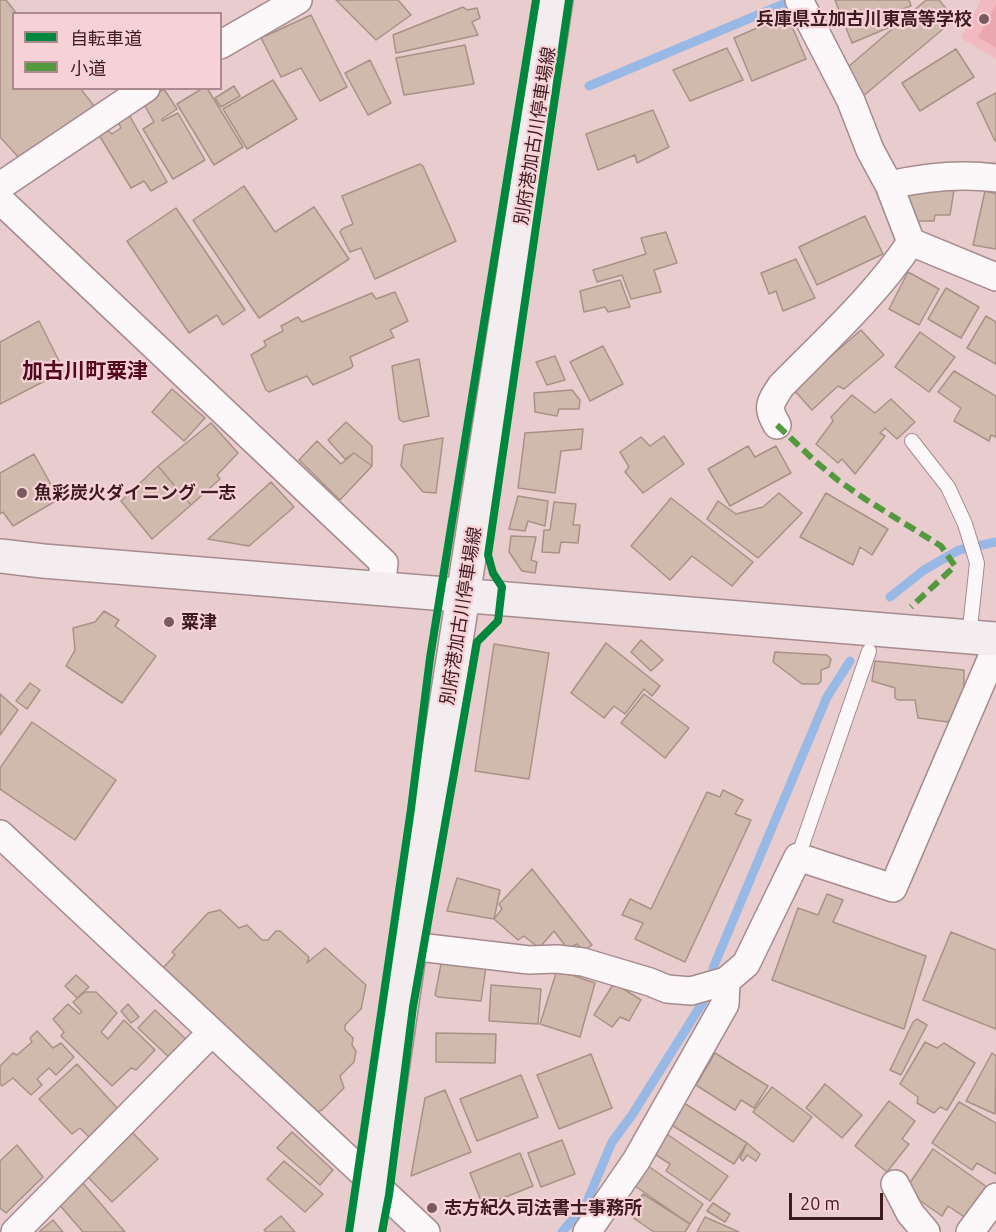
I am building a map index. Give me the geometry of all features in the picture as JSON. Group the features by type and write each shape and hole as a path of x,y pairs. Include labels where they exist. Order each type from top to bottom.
{"main road":[{"name":"別府港加古川停車場線","path":"368,1232 556,0"},
{"path":"0,556 987,641"}],"street":[{"path":"222,44 298,0"},
{"path":"800,2 851,101 870,150 889,185 911,243 996,276"},
{"path":"0,186 143,90"},
{"path":"889,185 958,175 996,178"},
{"path":"0,200 384,563 381,588"},
{"path":"777,424 771,415 770,408 771,401 781,386 890,272 911,243"},
{"path":"410,946 529,960 557,959 583,962 667,989 691,991 726,981 746,964 798,856 893,888 987,641"},
{"path":"0,834 426,1232"},
{"path":"587,1232 636,1161 725,1004 726,981"},
{"path":"15,1232 212,1032"},
{"path":"895,1184 910,1213 926,1232"},
{"path":"970,1232 996,1197"}],"lane":[{"path":"912,441 948,487 965,524 977,563 987,641"},
{"path":"798,856 869,651"}],"shaded area":[{"name":"兵庫県立加古川東高等学校","path":"981,0 996,0 996,59 961,38"},
{"path":"996,4 996,48 978,37"}],"building":[{"path":"0,0 6,0 15,12 12,12 12,90 82,90 94,106 21,160 0,137"},
{"path":"336,0 398,0 411,15 376,40"},
{"path":"835,0 909,0 911,6 885,16 890,27 852,43"},
{"path":"926,0 939,0 955,19 862,97 841,73"},
{"path":"463,7 467,10 477,8 480,18 472,22 478,35 396,53 393,35"},
{"path":"311,15 347,87 320,101 301,68 281,77 261,38"},
{"path":"787,15 806,59 752,81 734,38"},
{"path":"465,45 474,84 404,95 396,58"},
{"path":"727,48 743,80 690,101 673,70"},
{"path":"956,49 974,77 920,111 902,83"},
{"path":"370,60 391,103 368,115 345,73"},
{"path":"273,80 297,119 247,149 223,109"},
{"path":"234,86 240,96 221,107 215,98"},
{"path":"165,90 177,109 162,121 178,113 205,160 173,179 143,129 154,122 142,101"},
{"path":"200,90 208,90 243,147 214,165 177,104"},
{"path":"996,93 996,141 995,141 977,103"},
{"path":"653,110 669,147 637,163 635,155 598,170 586,134"},
{"path":"128,113 167,182 151,191 144,181 131,188 99,135 106,129 112,134 121,128 117,119"},
{"path":"420,164 423,166 456,241 375,279 361,248 350,252 340,232 353,224 342,196"},
{"path":"244,186 275,232 314,207 349,259 259,318 193,220"},
{"path":"930,186 954,190 950,215 935,215 934,221 906,221 898,195"},
{"path":"985,191 996,194 996,249 973,245"},
{"path":"176,208 245,310 223,325 217,315 189,333 127,241"},
{"path":"865,216 883,254 817,285 799,247"},
{"path":"666,232 677,263 654,270 661,292 631,299 622,275 597,282 593,270 646,254 641,238"},
{"path":"796,259 815,298 783,311 776,291 769,294 761,273"},
{"path":"908,272 939,289 919,325 889,309"},
{"path":"620,280 630,307 608,312 605,307 584,312 580,291"},
{"path":"946,288 979,307 961,338 928,319"},
{"path":"395,292 408,321 390,330 394,337 350,357 353,366 351,368 313,385 307,376 269,392 266,390 251,355 266,346 264,341 283,331 281,326 298,317 302,322 372,293 376,299"},
{"path":"986,316 996,322 996,364 967,348"},
{"path":"39,321 64,371 0,404 0,342"},
{"path":"861,330 884,355 844,389 838,386 812,410 793,389"},
{"path":"920,332 955,357 929,392 895,367"},
{"path":"603,346 623,384 590,401 570,362"},
{"path":"555,356 565,380 547,385 536,362"},
{"path":"419,359 429,416 403,422 399,419 392,366"},
{"path":"954,371 996,396 996,437 991,435 989,441 954,421 961,408 938,392"},
{"path":"172,389 205,418 184,441 152,412"},
{"path":"572,390 580,400 579,409 559,409 557,416 535,412 534,393"},
{"path":"852,395 875,413 891,399 915,422 897,439 885,428 880,433 885,436 855,474 842,459 838,463 816,444 833,421 831,417"},
{"path":"346,422 372,446 372,466 354,453 345,459 328,440"},
{"path":"211,423 238,453 217,475 220,479 191,505 158,466"},
{"path":"583,429 581,449 561,451 555,493 518,488 525,433"},
{"path":"664,436 684,464 643,493 625,472 629,467 620,452 641,437 650,446"},
{"path":"443,438 436,493 423,492 401,466 404,445"},
{"path":"317,441 341,464 354,453 372,466 340,500 299,460"},
{"path":"748,446 755,457 776,446 791,473 730,506 708,469"},
{"path":"34,454 59,499 13,526 3,512 0,514 0,473"},
{"path":"158,466 191,505 152,539 121,501"},
{"path":"271,482 294,507 249,546 208,539"},
{"path":"779,493 802,513 758,558 707,519 718,501 736,514 763,507"},
{"path":"826,493 888,529 872,555 860,547 853,565 800,537"},
{"path":"518,496 548,501 545,526 528,521 525,531 509,529"},
{"path":"671,498 753,562 732,586 692,556 670,580 631,546"},
{"path":"554,502 576,504 573,525 580,525 578,543 561,542 559,553 542,552 544,530 550,530"},
{"path":"511,536 536,537 531,560 537,562 535,573 522,571 509,552"},
{"path":"104,611 119,620 115,626 156,656 122,703 66,666 75,650 73,628 95,622"},
{"path":"641,640 663,660 651,671 631,652"},
{"path":"606,643 660,686 652,696 644,689 625,714 614,706 604,718 571,693"},
{"path":"494,644 549,653 529,779 475,771"},
{"path":"775,652 827,655 831,659 829,667 821,670 821,681 818,684 802,684 773,662"},
{"path":"875,661 964,670 964,689 959,705 948,722 918,718 915,700 898,700 895,698 895,688 872,681"},
{"path":"30,683 40,690 27,709 16,701"},
{"path":"0,694 18,710 0,735"},
{"path":"644,694 689,728 665,758 621,723"},
{"path":"32,722 116,780 75,840 0,789 0,768"},
{"path":"723,790 743,800 735,814 751,820 685,962 635,939 643,923 622,915 630,899 651,909 707,792 720,797"},
{"path":"532,869 592,945 584,951 577,944 568,949 554,931 539,948 524,936 518,940 494,919 502,909 499,904"},
{"path":"457,878 500,890 494,919 447,911"},
{"path":"827,894 843,900 833,922 926,956 904,1029 772,980 798,908 818,915"},
{"path":"220,910 239,928 247,925 262,940 268,940 276,931 280,931 309,957 307,963 325,948 366,985 361,1009 345,1025 345,1030 353,1038 352,1045 356,1051 354,1062 340,1076 344,1088 322,1110 315,1113 163,968 175,955 172,952 208,913"},
{"path":"951,932 996,950 996,1029 923,1000"},
{"path":"442,959 486,967 481,1001 435,995"},
{"path":"557,970 595,983 580,1037 540,1024"},
{"path":"76,975 89,987 77,998 65,986"},
{"path":"614,983 641,1000 629,1021 620,1017 612,1027 594,1015"},
{"path":"491,985 541,989 538,1024 489,1021"},
{"path":"85,992 96,992 117,1013 101,1032 108,1039 124,1020 155,1050 136,1070 131,1068 112,1086 61,1036 64,1032 53,1019 68,1004 79,1014 82,1012 73,1002"},
{"path":"128,1004 139,1017 131,1023 121,1011"},
{"path":"155,1010 189,1042 172,1060 138,1028"},
{"path":"917,1019 927,1025 901,1075 890,1070 913,1022"},
{"path":"37,1031 53,1048 61,1043 74,1057 56,1075 49,1068 37,1079 42,1085 31,1095 13,1078 2,1086 0,1066 13,1053 17,1055 32,1042 30,1038"},
{"path":"436,1033 496,1034 495,1063 436,1062"},
{"path":"925,1042 937,1048 944,1043 975,1063 947,1110 940,1107 934,1113 917,1103 918,1097 900,1084"},
{"path":"715,1053 768,1086 754,1108 741,1100 735,1110 696,1085"},
{"path":"992,1053 996,1056 995,1114 966,1101"},
{"path":"591,1054 612,1108 559,1129 537,1075"},
{"path":"77,1064 119,1110 89,1137 80,1128 72,1134 39,1099"},
{"path":"521,1075 538,1117 477,1141 460,1099"},
{"path":"825,1084 862,1115 842,1138 806,1108"},
{"path":"772,1087 812,1117 793,1142 753,1112"},
{"path":"445,1090 471,1152 411,1176 425,1098"},
{"path":"889,1101 915,1121 902,1139 909,1144 887,1172 855,1146"},
{"path":"959,1102 996,1123 996,1174 977,1163 972,1170 932,1143"},
{"path":"684,1103 747,1143 734,1164 670,1124"},
{"path":"132,1132 158,1159 112,1202 86,1175"},
{"path":"292,1132 333,1170 320,1185 277,1148"},
{"path":"664,1132 728,1176 710,1201 666,1171 670,1164 650,1151"},
{"path":"562,1140 575,1174 541,1187 528,1153"},
{"path":"747,1143 760,1154 756,1161 747,1155 743,1161 740,1158"},
{"path":"17,1145 43,1177 6,1213 0,1208 0,1161"},
{"path":"933,1149 987,1187 966,1218 948,1206 942,1216 905,1190"},
{"path":"520,1153 533,1186 483,1206 470,1173"},
{"path":"284,1161 323,1194 305,1212 267,1179"},
{"path":"648,1166 703,1204 690,1224 635,1186"},
{"path":"82,1182 125,1232 83,1232 57,1202"},
{"path":"643,1194 690,1224 685,1232 654,1232 629,1215"},
{"path":"713,1203 730,1214 725,1222 707,1211"},
{"path":"281,1216 295,1232 266,1232 264,1230"},
{"path":"705,1217 739,1232 697,1232"},
{"path":"53,1220 63,1232 39,1232"}],"waterway":[{"path":"589,86 793,0"},
{"path":"890,597 924,570 959,550 996,542"},
{"path":"713,968 827,697 850,661"},
{"path":"562,1232 586,1204 612,1142 632,1115 703,1002"}],"marked path":[{"path":"777,425 839,481 941,546 955,566 911,607"}],"cycle path":[{"path":"349,1232 411,809 430,658 536,0"},
{"path":"382,1232 389,1195 413,1007 477,642 498,621 502,587 493,573 488,555 569,0"}],"place":[{"name":"兵庫県立加古川東高等学校","path":"984,19"},
{"name":"魚彩炭火ダイニング 一志","path":"22,493"},
{"name":"粟津","path":"169,622"},
{"name":"志方紀久司法書士事務所","path":"432,1208"}],"district":[{"name":"加古川町粟津","path":"85,371"}]}
